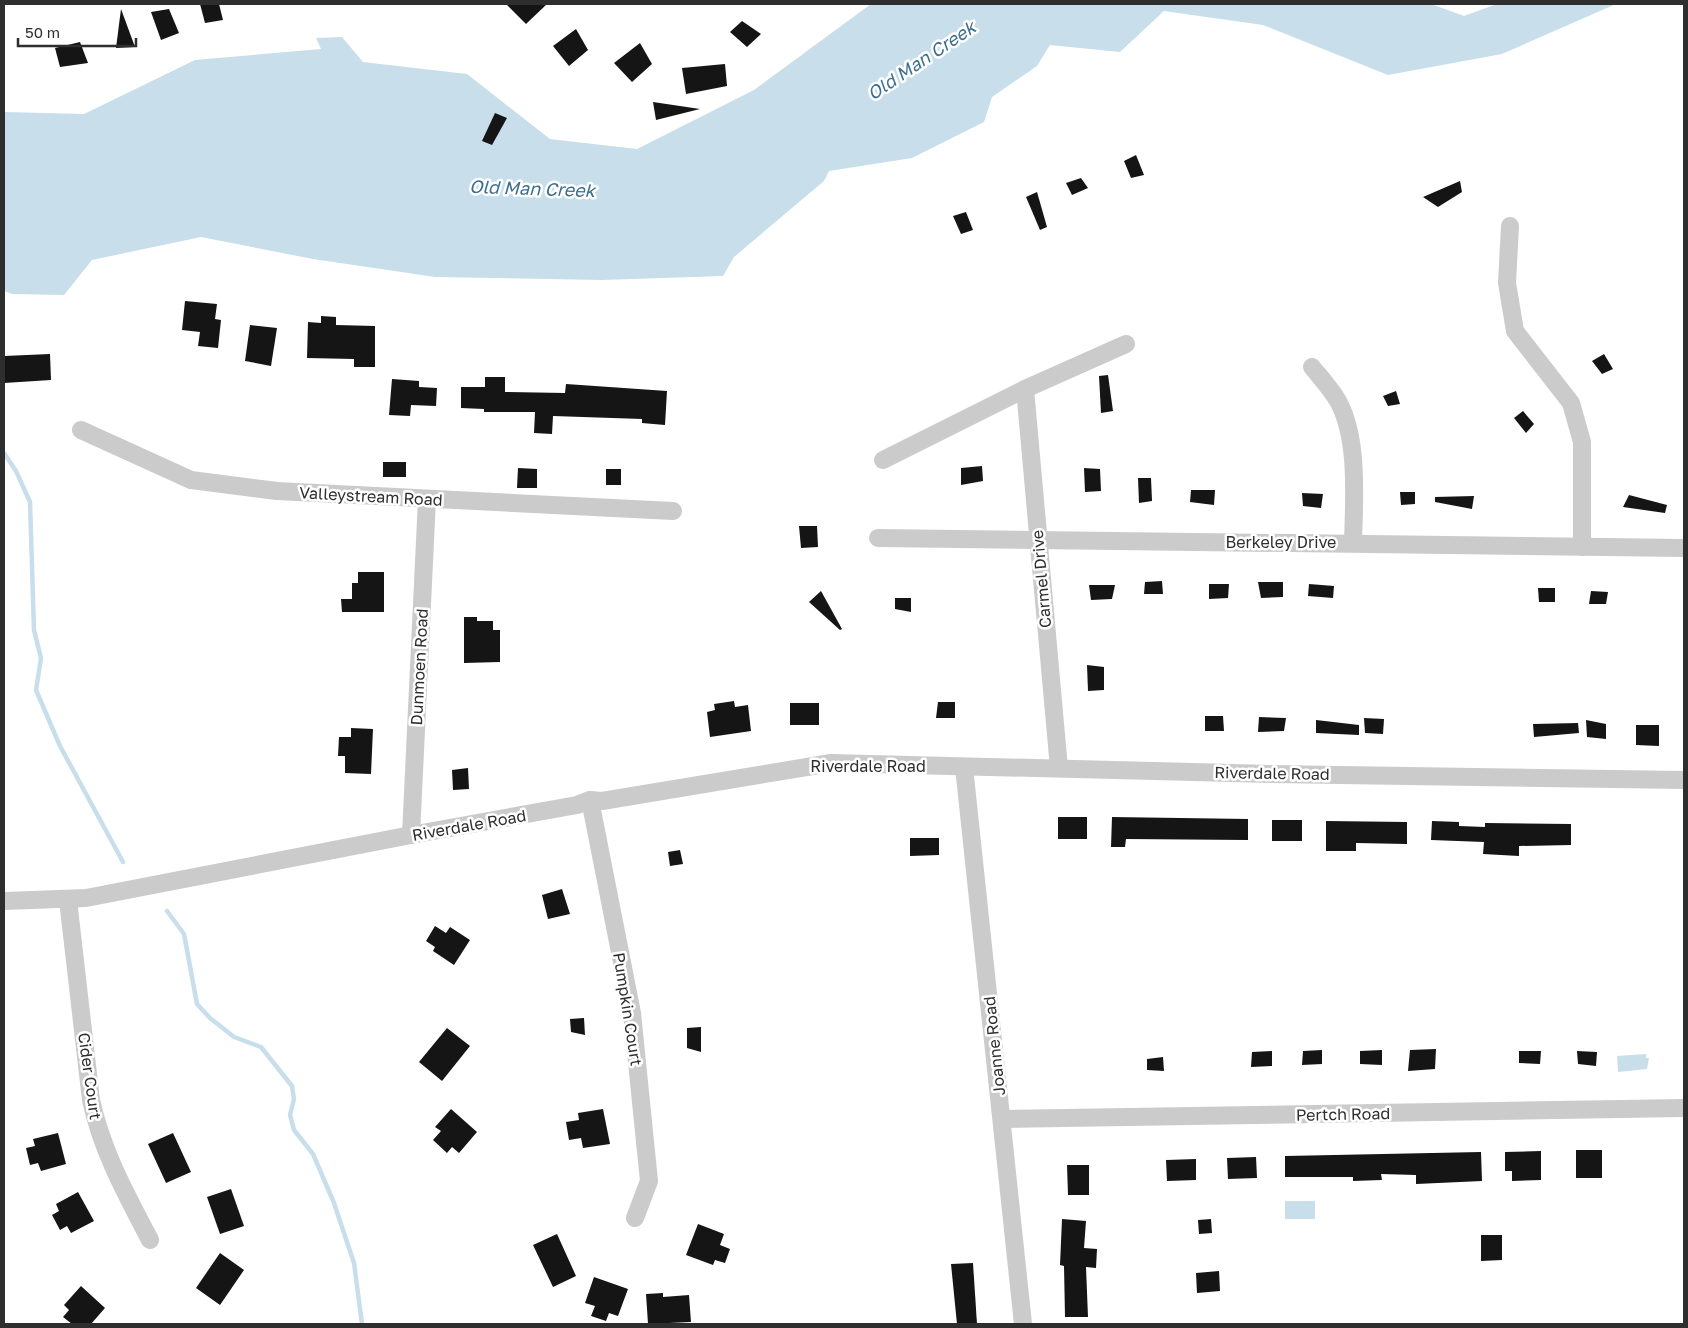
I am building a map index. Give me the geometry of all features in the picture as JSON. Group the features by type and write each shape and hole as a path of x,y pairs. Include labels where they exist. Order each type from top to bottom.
{"street":[{"path":"1510,226 1507,283 1515,331 1571,403 1582,442 1582,547"},
{"path":"883,460 1025,389 1126,344"},
{"path":"1312,367 1338,401 1347,428 1355,489 1353,543"},
{"name":"Carmel Drive","path":"1025,389 1037,540 1059,768"},
{"name":"Valleystream Road","path":"81,430 191,480 277,491 673,511"},
{"name":"Dunmoen Road","path":"411,835 427,499"},
{"name":"Berkeley Drive","path":"878,538 1684,548"},
{"name":"Riverdale Road","path":"4,901 68,900 411,835 577,806 590,800 602,801 818,764 1684,780"},
{"name":"Joanne Road","path":"964,767 1023,1324"},
{"name":"Pumpkin Court","path":"590,800 632,1014 649,1181 635,1218"},
{"name":"Cider Court","path":"68,900 97,1128 117,1180 150,1240"},
{"name":"Pertch Road","path":"1002,1119 1684,1108"}],"water":[{"name":"Old Man Creek","path":"871,4 1431,4 1464,16 1497,4 1616,4 1502,54 1388,75 1263,25 1164,11 1120,52 1050,45 1037,66 992,97 984,122 912,158 829,171 824,181 734,257 723,276 602,280 435,277 313,259 201,237 92,260 64,295 12,294 4,291 4,112 84,114 195,60 321,49 316,38 342,37 363,62 467,74 550,139 637,149 754,90"},
{"path":"1646,1054 1646,1058 1649,1058 1647,1069 1618,1072 1617,1056"},
{"path":"1285,1201 1315,1201 1315,1219 1285,1219"}],"building":[{"path":"200,4 219,4 223,20 205,23"},
{"path":"506,4 547,4 526,24"},
{"path":"121,9 135,47 116,48"},
{"path":"169,9 179,33 161,40 151,12"},
{"path":"742,21 761,34 747,47 730,32"},
{"path":"576,29 588,50 569,66 553,46"},
{"path":"80,42 88,63 60,67 55,48"},
{"path":"640,43 652,64 632,82 614,63"},
{"path":"725,64 727,86 686,94 682,68"},
{"path":"653,102 700,109 656,120"},
{"path":"495,113 507,118 492,145 482,141"},
{"path":"1136,155 1144,175 1131,178 1124,161"},
{"path":"1081,178 1088,188 1072,195 1066,183"},
{"path":"1460,181 1462,192 1438,207 1423,197"},
{"path":"1037,192 1047,227 1040,230 1026,197"},
{"path":"966,212 973,230 961,234 953,216"},
{"path":"185,301 217,304 215,319 221,320 218,348 198,346 200,332 182,330"},
{"path":"321,316 336,317 336,325 375,326 375,367 354,367 354,359 307,358 308,322 321,323"},
{"path":"250,325 277,328 271,366 245,361"},
{"path":"50,354 51,380 4,383 4,356"},
{"path":"1604,354 1613,369 1602,374 1592,361"},
{"path":"1108,375 1113,411 1101,413 1099,376"},
{"path":"485,377 505,377 505,392 565,393 566,384 667,391 665,425 642,423 642,419 553,416 552,434 534,433 535,412 484,412 484,409 461,408 461,387 485,387"},
{"path":"392,379 419,381 419,387 437,388 436,406 411,405 410,416 389,415"},
{"path":"1396,391 1400,404 1388,406 1383,396"},
{"path":"1523,411 1534,424 1526,433 1514,418"},
{"path":"383,462 406,462 406,477 383,477"},
{"path":"982,466 983,481 961,485 961,468"},
{"path":"518,468 537,469 537,488 517,488"},
{"path":"1084,468 1100,469 1101,491 1085,492"},
{"path":"606,469 621,469 621,485 606,485"},
{"path":"1138,478 1151,478 1152,501 1139,503"},
{"path":"1191,490 1215,490 1214,505 1190,502"},
{"path":"1400,492 1415,492 1415,504 1401,505"},
{"path":"1302,493 1323,494 1321,508 1303,506"},
{"path":"1629,495 1667,505 1665,513 1623,507"},
{"path":"1474,496 1472,509 1435,502 1435,497"},
{"path":"799,526 817,526 818,547 801,548"},
{"path":"358,572 384,572 384,612 342,612 341,599 352,599 352,583 358,583"},
{"path":"1162,581 1163,594 1144,594 1145,582"},
{"path":"1258,582 1283,582 1283,597 1261,598"},
{"path":"1209,584 1229,584 1228,598 1209,599"},
{"path":"1309,584 1334,586 1333,598 1308,596"},
{"path":"1089,585 1115,585 1112,599 1091,600"},
{"path":"1538,588 1555,588 1555,602 1539,602"},
{"path":"821,591 842,629 840,630 809,602"},
{"path":"1591,591 1608,592 1606,604 1589,604"},
{"path":"895,598 911,598 911,612 895,609"},
{"path":"464,617 477,617 477,621 493,621 493,630 500,630 500,662 464,663"},
{"path":"1087,665 1104,667 1104,690 1088,691"},
{"path":"734,701 735,707 748,705 751,731 710,737 707,712 715,710 714,704"},
{"path":"938,702 955,702 955,718 936,718"},
{"path":"790,703 819,703 819,725 790,725"},
{"path":"1205,716 1223,716 1224,731 1205,731"},
{"path":"1259,717 1286,718 1284,731 1258,732"},
{"path":"1364,718 1384,719 1383,734 1365,733"},
{"path":"1316,720 1359,725 1359,735 1316,733"},
{"path":"1586,720 1606,724 1606,739 1587,737"},
{"path":"1578,723 1579,733 1534,737 1533,724"},
{"path":"1636,725 1659,725 1659,746 1636,745"},
{"path":"351,728 373,729 371,774 345,773 345,756 338,756 339,737 351,737"},
{"path":"468,768 469,789 453,790 452,770"},
{"path":"1058,817 1087,817 1087,839 1058,839"},
{"path":"1112,817 1248,819 1248,840 1126,839 1125,847 1111,847"},
{"path":"1272,820 1302,820 1302,841 1272,841"},
{"path":"1326,821 1407,822 1407,844 1356,843 1356,851 1326,851"},
{"path":"1432,821 1459,822 1459,826 1485,827 1485,823 1571,824 1571,845 1519,846 1519,856 1483,854 1484,842 1431,840"},
{"path":"910,838 939,838 939,855 910,856"},
{"path":"680,850 683,864 670,866 668,852"},
{"path":"562,889 570,914 548,919 542,895"},
{"path":"435,926 446,933 450,927 470,940 454,965 433,951 435,947 426,941"},
{"path":"584,1018 585,1035 571,1032 570,1019"},
{"path":"701,1027 701,1052 687,1048 687,1028"},
{"path":"447,1028 470,1046 442,1081 419,1062"},
{"path":"1436,1049 1435,1069 1408,1071 1410,1050"},
{"path":"1322,1050 1322,1064 1302,1065 1303,1051"},
{"path":"1382,1050 1382,1065 1360,1064 1360,1051"},
{"path":"1272,1051 1272,1066 1251,1067 1252,1052"},
{"path":"1519,1051 1541,1051 1540,1064 1519,1063"},
{"path":"1577,1051 1597,1052 1596,1066 1578,1064"},
{"path":"1163,1057 1164,1071 1147,1070 1147,1059"},
{"path":"451,1109 477,1132 459,1153 452,1147 447,1153 433,1140 441,1131 435,1127"},
{"path":"603,1109 610,1144 583,1148 581,1138 569,1140 566,1122 579,1120 578,1113"},
{"path":"58,1133 66,1164 41,1171 38,1163 30,1165 26,1148 35,1146 33,1139"},
{"path":"173,1133 191,1172 166,1183 148,1144"},
{"path":"1576,1150 1602,1150 1602,1178 1576,1178"},
{"path":"1541,1151 1541,1180 1512,1181 1512,1171 1505,1171 1505,1152"},
{"path":"1481,1152 1482,1181 1416,1184 1416,1175 1381,1174 1382,1180 1353,1181 1353,1177 1285,1177 1285,1156"},
{"path":"1256,1157 1257,1178 1228,1179 1227,1158"},
{"path":"1196,1159 1196,1180 1167,1181 1166,1160"},
{"path":"1067,1165 1089,1165 1089,1195 1068,1195"},
{"path":"231,1189 244,1226 220,1234 207,1197"},
{"path":"78,1192 94,1221 71,1233 67,1226 60,1230 52,1215 59,1211 56,1204"},
{"path":"1062,1219 1086,1221 1084,1248 1097,1249 1096,1268 1086,1267 1088,1317 1065,1317 1064,1266 1060,1265"},
{"path":"1211,1219 1212,1233 1199,1234 1198,1220"},
{"path":"698,1224 724,1234 720,1245 730,1249 725,1263 715,1260 713,1265 686,1255"},
{"path":"557,1234 576,1276 553,1287 533,1245"},
{"path":"1481,1235 1502,1235 1502,1260 1481,1261"},
{"path":"220,1253 244,1270 220,1305 196,1288"},
{"path":"973,1263 977,1324 957,1324 951,1264"},
{"path":"1219,1271 1220,1291 1197,1293 1196,1273"},
{"path":"594,1277 628,1289 618,1316 609,1313 606,1321 591,1316 595,1306 585,1303"},
{"path":"81,1286 105,1308 91,1324 72,1324 63,1317 69,1310 64,1305"},
{"path":"663,1293 663,1297 689,1295 691,1322 648,1324 646,1294"}],"waterway":[{"path":"4,453 16,471 30,502 34,630 41,658 36,690 60,746 123,862"},
{"path":"167,911 184,934 197,1004 210,1018 234,1037 261,1047 292,1086 294,1099 290,1115 294,1130 313,1154 334,1203 354,1263 362,1324"}]}
